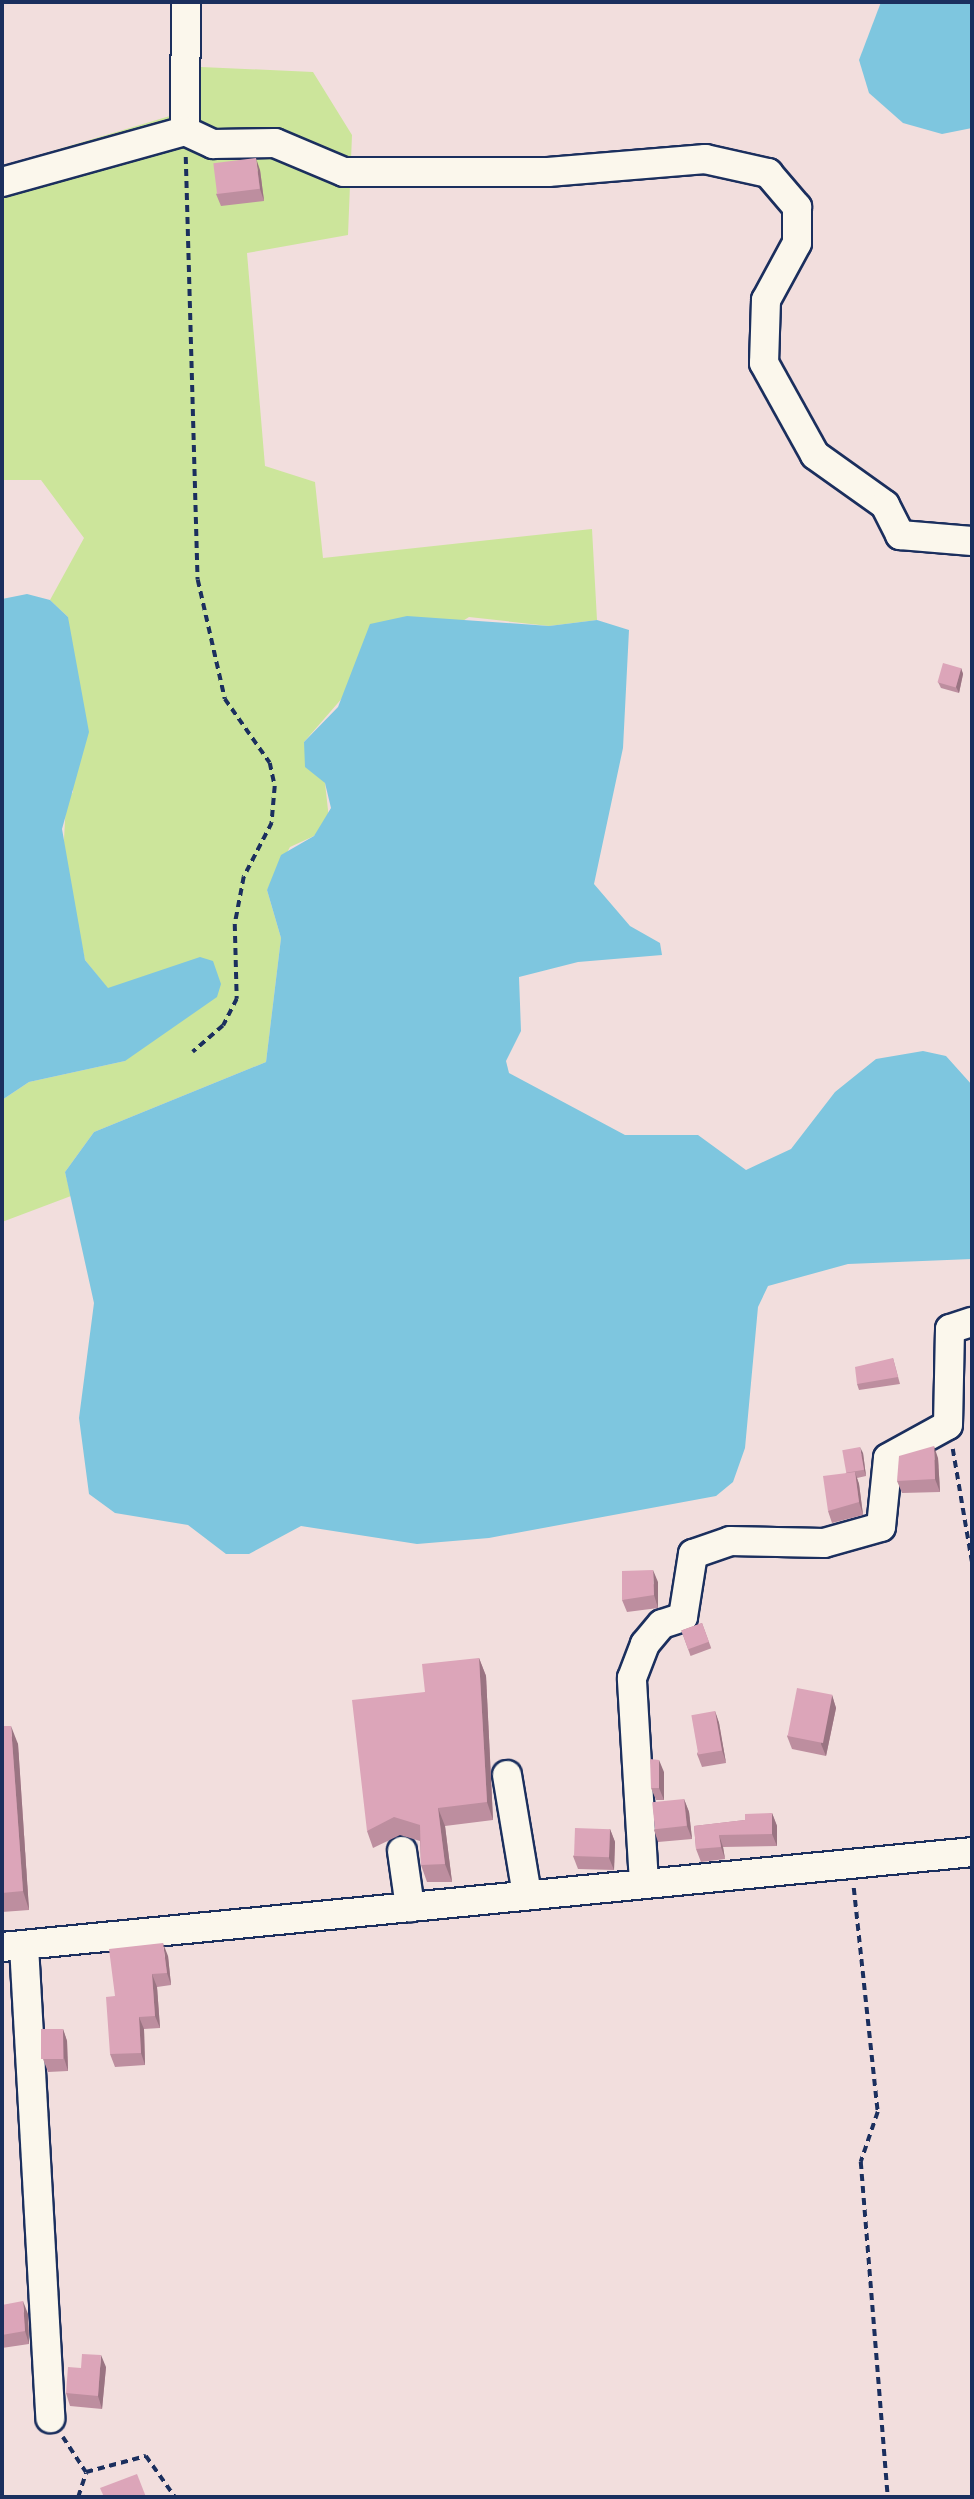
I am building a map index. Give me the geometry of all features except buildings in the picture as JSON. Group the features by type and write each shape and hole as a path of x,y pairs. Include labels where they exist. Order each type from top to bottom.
{"street":[{"path":"185,131 186,2"},
{"path":"2,182 185,131 213,144 275,143 344,172 548,172 705,159 768,173 797,207 797,243 766,300 764,363 815,455 884,505 900,535 972,541"},
{"path":"644,1883 632,1678 645,1644 662,1624 683,1617 693,1554 730,1541 824,1543 881,1527 888,1458 948,1425 950,1329 972,1322"},
{"path":"507,1776 527,1895"},
{"path":"402,1851 410,1907"},
{"path":"50,2418 13,1947 851,1861 972,1852"}],"path":[{"path":"185,131 198,580 225,699 270,763 275,786 272,823 244,877 237,912 237,999 223,1026 193,1052"},
{"path":"948,1425 972,1561"},
{"path":"851,1861 877,2112 861,2162 888,2497"},
{"path":"50,2418 86,2472"},
{"path":"86,2472 146,2456 175,2497"},
{"path":"78,2497 86,2472"}],"green space":[{"path":"179,66 313,72 352,135 348,235 247,253 265,466 315,482 323,558 592,529 597,620 549,626 469,617 344,696 304,742 325,783 329,819 314,836 290,847 267,890 281,938 266,1062 94,1132 65,1172 71,1196 2,1222 2,1100 29,1082 125,1061 132,984 108,989 85,960 63,858 66,802 73,792 68,617 50,600 84,538 41,480 2,480 2,166 180,113"}],"water":[{"path":"881,2 972,2 972,128 942,134 903,123 869,93 859,60"},
{"path":"27,594 50,600 68,617 89,732 62,829 85,960 108,988 200,957 213,961 221,984 217,997 125,1061 29,1082 2,1100 2,599"},
{"path":"407,616 549,626 597,620 629,630 623,748 594,884 630,926 660,943 662,955 578,962 519,977 521,1031 506,1061 509,1073 625,1135 698,1135 746,1170 791,1149 835,1092 876,1059 923,1051 946,1056 972,1085 972,1259 848,1264 768,1286 758,1307 745,1448 733,1482 716,1496 489,1538 417,1544 301,1526 249,1554 226,1554 188,1525 115,1513 89,1494 79,1418 94,1303 65,1172 94,1132 266,1062 281,938 267,890 281,855 314,836 331,808 325,783 305,767 304,742 338,707 370,624"}]}
